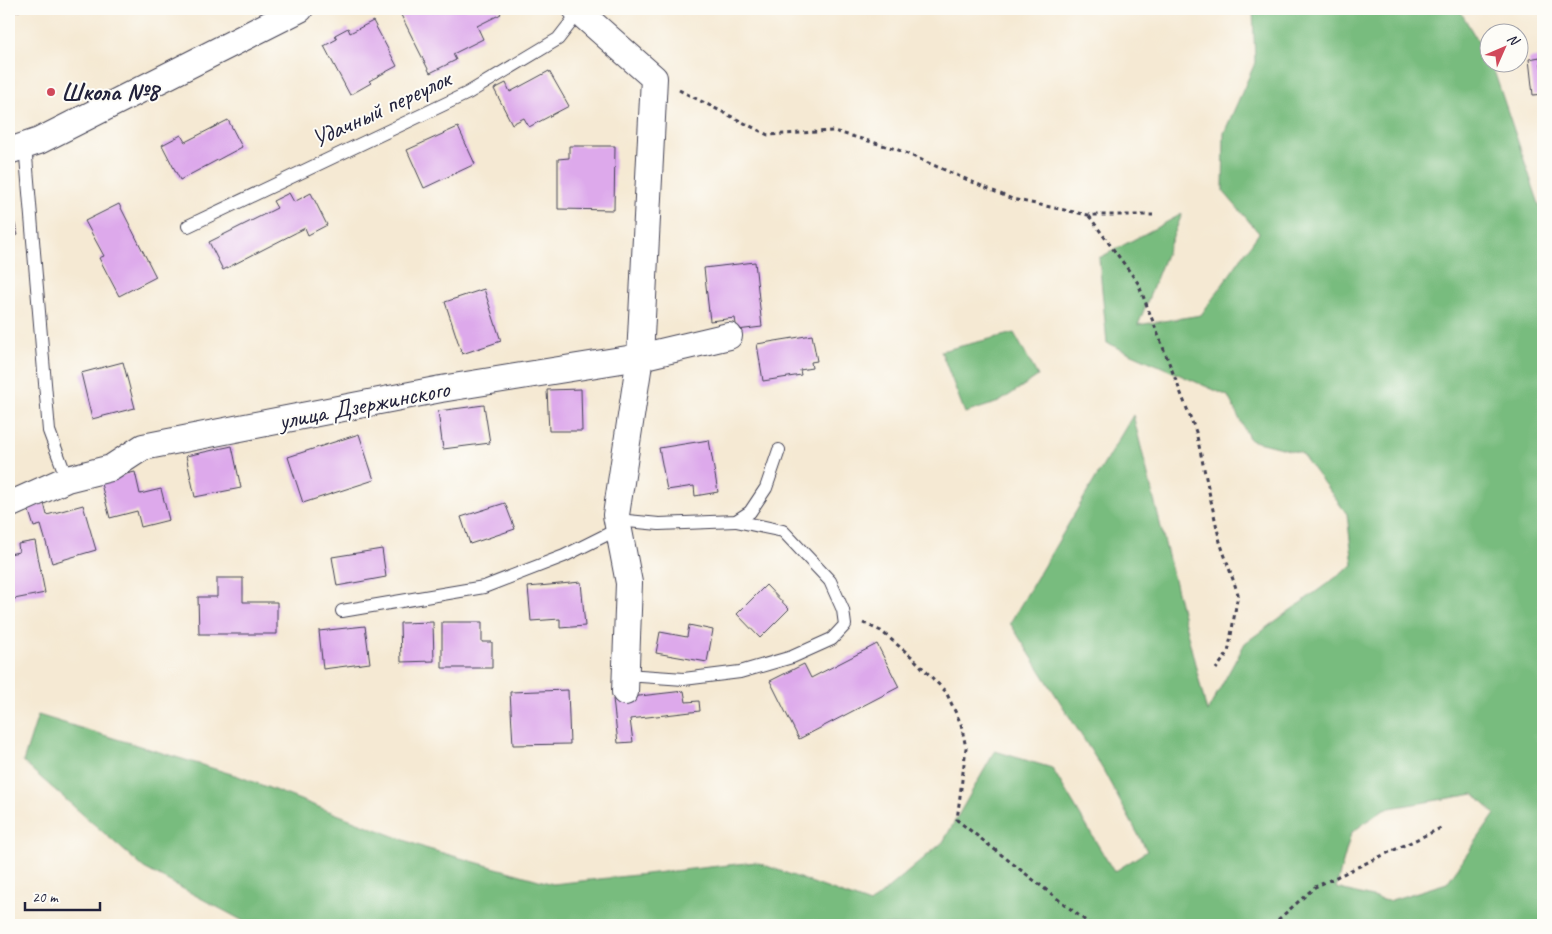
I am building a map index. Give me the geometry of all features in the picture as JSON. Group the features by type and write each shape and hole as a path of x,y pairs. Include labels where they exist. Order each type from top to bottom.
{"street":[{"path":"17,148 39,140 300,9"},
{"path":"578,10 654,78 640,357 616,515 629,583 625,683"},
{"name":"улица Дзержинского","path":"9,506 67,479 111,468 144,447 441,389 640,357 729,336"}],"lane":[{"name":"Удачный переулок","path":"188,226 468,93 558,39 578,10"},
{"path":"17,148 49,431 67,479"},
{"path":"736,521 750,512 766,488 779,450"},
{"path":"342,610 484,587 564,556 618,525 736,521 783,531 830,581 842,610 845,625 832,639 792,657 740,672 625,683"}],"path":[{"path":"654,78 768,135 834,131 896,149 1012,199 1088,215 1153,215"},
{"path":"1088,215 1138,284 1196,432 1220,542 1238,594 1228,653 1216,669"},
{"path":"843,615 881,631 912,657 946,692 961,724 966,748 957,820 1091,925"},
{"path":"1272,925 1315,886 1441,828"}],"green space":[{"path":"1253,9 1459,9 1480,45 1480,72 1494,72 1540,207 1543,208 1543,925 251,925 144,868 23,762 38,715 238,776 425,848 553,884 756,862 870,904 943,842 995,751 1052,768 1114,872 1147,851 1102,768 1010,623 1133,415 1207,712 1245,643 1353,565 1347,514 1301,453 1250,440 1228,396 1107,343 1099,258 1182,214 1138,325 1201,315 1259,233 1223,191 1224,133 1255,63","holes":["1474,794 1495,814 1447,883 1388,901 1336,888 1351,833 1384,809"]},
{"path":"1014,333 1038,376 999,402 965,413 941,351"}],"building":[{"path":"9,9 25,9 9,14"},
{"path":"398,9 498,9 501,14 477,26 483,39 453,54 456,60 430,73"},
{"path":"373,21 397,66 369,81 371,83 350,95 324,46 337,39 335,35 348,28 350,33"},
{"path":"1540,57 1543,71 1543,94 1533,95 1530,59"},
{"path":"549,71 569,106 529,127 524,118 512,124 494,89 506,83 510,92"},
{"path":"228,120 242,147 180,180 162,145 181,135 185,142"},
{"path":"458,127 475,164 424,188 407,150"},
{"path":"569,146 615,146 614,210 558,209 558,159 569,158"},
{"path":"289,193 294,202 311,193 327,225 308,235 305,228 223,270 209,242 277,208 273,201"},
{"path":"9,203 18,235 9,237"},
{"path":"119,204 156,277 119,296 99,258 104,256 85,221"},
{"path":"755,262 762,327 737,330 735,318 710,321 704,268"},
{"path":"484,289 501,341 462,354 445,302"},
{"path":"9,314 12,331 9,332"},
{"path":"812,335 817,361 811,362 812,368 800,370 801,375 763,381 757,344"},
{"path":"123,362 135,408 92,419 81,373"},
{"path":"581,389 582,431 549,431 547,390"},
{"path":"484,405 490,443 443,449 438,411"},
{"path":"359,434 374,480 303,503 288,457"},
{"path":"709,440 718,492 695,496 694,486 667,490 659,448"},
{"path":"232,446 241,488 195,497 186,456"},
{"path":"135,472 140,494 161,489 169,520 141,527 137,511 110,518 100,480"},
{"path":"44,503 47,515 83,505 96,550 52,563 41,525 34,527 28,508"},
{"path":"505,503 515,529 470,544 461,517"},
{"path":"35,541 45,593 9,600 9,554 19,552 18,544"},
{"path":"382,549 386,577 337,586 332,557"},
{"path":"217,578 243,578 243,602 277,602 277,634 199,634 198,597 217,597"},
{"path":"581,582 585,626 560,628 560,619 531,621 528,587"},
{"path":"766,585 789,609 760,638 737,614"},
{"path":"433,622 434,661 401,662 400,623"},
{"path":"442,622 482,622 482,642 492,642 492,668 442,668"},
{"path":"689,625 713,630 707,662 656,653 660,632 687,637"},
{"path":"365,626 370,663 323,669 319,631"},
{"path":"877,644 899,687 799,739 770,681 804,664 811,678"},
{"path":"568,690 570,744 513,745 510,692"},
{"path":"684,691 686,702 699,701 700,711 630,719 633,742 618,743 613,699"}],"place":[{"name":"Школа №8","path":"51,92"}]}
